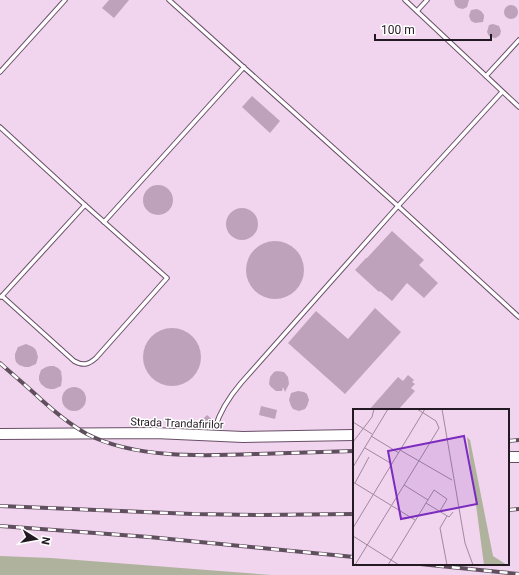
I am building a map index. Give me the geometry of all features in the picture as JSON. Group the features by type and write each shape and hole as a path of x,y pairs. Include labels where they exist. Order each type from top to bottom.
{"main road":[{"name":"Strada Trandafirilor","path":"0,434 155,433 243,437 353,435"},
{"path":"509,456 519,457"}],"lane":[{"path":"0,72 65,0"},
{"path":"169,0 519,317"},
{"path":"405,0 519,107"},
{"path":"417,11 427,0"},
{"path":"486,76 519,40"},
{"path":"104,222 244,67"},
{"path":"216,428 219,417 232,394 241,383 398,206 502,92"},
{"path":"0,127 168,278 92,362 88,364 79,363 74,360 1,297 85,205"}],"green space":[{"path":"0,556 51,558 271,575 0,575"}],"building":[{"path":"109,0 129,0 114,18 102,8"},
{"path":"454,0 469,0 467,7 463,9 458,8 455,5"},
{"path":"511,5 516,7 518,12 516,17 511,19 506,17 504,12 506,7"},
{"path":"477,9 484,15 483,22 475,23 471,21 469,16 471,10"},
{"path":"493,24 499,26 501,31 500,35 496,38 489,36 487,32 489,25"},
{"path":"252,96 280,121 270,133 242,107"},
{"path":"158,185 169,189 173,200 169,211 158,215 147,211 143,200 147,189"},
{"path":"239,208 245,208 254,212 258,224 254,236 245,240 239,240 230,236 226,227 226,221 230,212"},
{"path":"392,231 424,260 419,265 438,283 424,298 407,283 392,301 380,291 379,292 355,270"},
{"path":"269,241 281,241 296,249 304,264 304,276 296,291 281,299 269,299 254,291 246,276 246,264 254,249"},
{"path":"375,308 401,332 345,394 288,343 316,311 348,339"},
{"path":"166,328 178,328 193,336 201,351 201,363 193,378 178,386 166,386 151,378 143,363 143,351 151,336"},
{"path":"26,344 36,350 38,357 36,364 29,367 19,365 15,358 18,347"},
{"path":"54,366 61,371 61,386 54,389 46,388 39,380 41,370"},
{"path":"277,371 284,372 288,377 289,384 285,392 283,387 282,391 276,391 269,384 270,377"},
{"path":"408,375 414,380 412,382 415,384 411,388 415,391 399,409 370,409 398,377 403,381"},
{"path":"74,387 82,391 86,399 82,407 74,411 66,407 62,399 66,391"},
{"path":"298,391 307,394 309,400 305,409 299,411 293,409 289,400 291,393"},
{"path":"261,406 277,410 275,419 259,415"},
{"path":"207,415 213,420 208,425 202,420"}],"railway":[{"path":"0,363 53,410 73,425 87,434 126,448 148,452 193,455 353,451"},
{"path":"509,441 519,440"},
{"path":"0,506 193,514 353,514"},
{"path":"509,510 519,509"},
{"path":"0,526 149,537 353,557"},
{"path":"430,565 519,574"}]}
